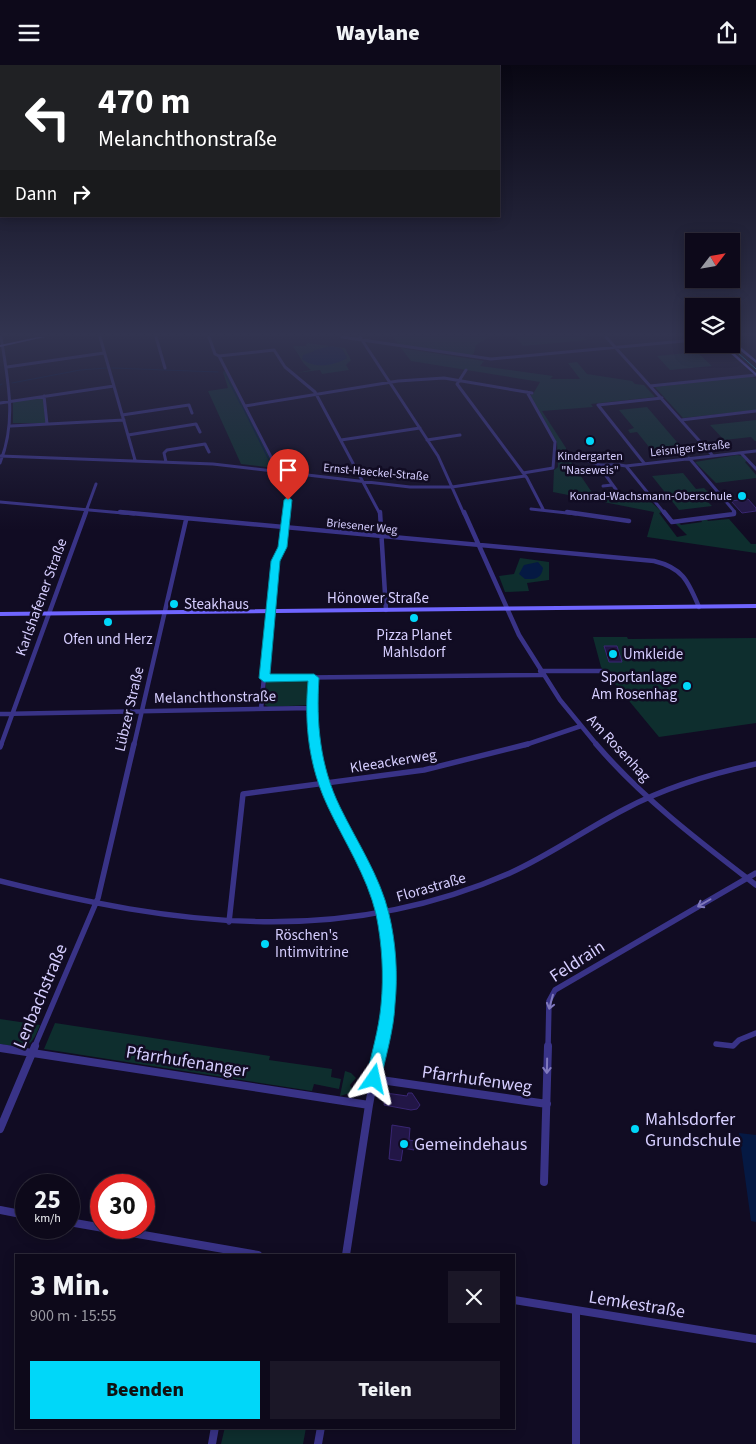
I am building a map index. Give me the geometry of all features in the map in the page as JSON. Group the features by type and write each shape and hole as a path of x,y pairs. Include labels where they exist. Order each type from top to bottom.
{"main road":[{"name":"Hönower Straße","path":"0,614 756,606"}],"street":[{"path":"0,463 11,426 11,401"},
{"path":"45,401 48,424"},
{"path":"118,401 135,460"},
{"path":"243,401 289,492 283,547 275,561 261,709"},
{"path":"245,406 271,401"},
{"path":"321,401 381,515 386,610"},
{"name":"Am Rosenhag","path":"403,401 438,456 519,635 542,674 580,726 606,755 649,797 746,879 756,885"},
{"path":"470,401 524,475 543,509"},
{"name":"Ernst-Haeckel-Straße","path":"2,456 213,464 364,483 410,487 452,487 524,475 553,468 556,446 532,401"},
{"path":"631,401 598,405 644,463"},
{"path":"665,401 713,456"},
{"path":"122,415 189,405 192,413"},
{"path":"681,420 756,411"},
{"path":"11,426 124,421"},
{"path":"128,435 196,424 200,432"},
{"path":"341,440 420,428"},
{"path":"427,440 460,435"},
{"path":"166,462 164,453 167,450 206,444 209,452"},
{"name":"Leisniger Straße","path":"599,466 616,464 626,466 756,451"},
{"path":"741,453 756,469"},
{"path":"584,458 591,465 599,466 620,495"},
{"path":"626,466 672,522 734,514 734,511 689,458"},
{"name":"Karlshafener Straße","path":"0,747 96,484"},
{"path":"603,486 612,485"},
{"name":"Briesener Weg","path":"0,502 383,539 665,563 685,575 700,607"},
{"path":"531,509 628,521"},
{"name":"Lübzer Straße","path":"97,904 163,612 186,520"},
{"name":"Melanchthonstraße","path":"264,678 553,674 555,672 602,671"},
{"path":"314,678 311,708 315,751 324,785 361,859 382,913 389,958 388,1005 369,1105 346,1254"},
{"name":"Melanchthonstraße","path":"0,713 311,708"},
{"name":"Kleeackerweg","path":"228,922 243,794 324,785 424,770 524,745 580,726"},
{"name":"Florastraße","path":"0,881 97,904 228,922 286,923 335,920 382,913 436,901 501,877 527,865 590,828 649,797 695,779 756,764"},
{"name":"Feldrain","path":"544,1183 549,1001 555,991 756,873"},
{"name":"Lenbachstraße","path":"0,1129 97,904"},
{"path":"716,1044 733,1046 739,1040 756,1033"},
{"name":"Pfarrhufenanger","path":"0,1048 369,1105"},
{"name":"Pfarrhufenweg","path":"374,1079 547,1104"},
{"path":"0,1210 15,1213"},
{"path":"80,1224 249,1254"},
{"name":"Lemkestraße","path":"515,1300 756,1339"},
{"path":"576,1311 576,1444"},
{"path":"212,1444 215,1429"},
{"path":"318,1444 321,1429"}],"green space":[{"path":"44,401 47,423 13,423 13,402"},
{"path":"213,401 241,401 275,468 241,464"},
{"path":"532,401 615,401 591,404 593,407 542,411 566,448 566,454 593,494 636,502 651,502 662,512 659,513 677,537 687,535 675,523 681,525 702,522 701,520 706,519 708,521 729,519 751,544 756,544 756,553 647,537 654,512 553,492 554,470 558,467 557,443"},
{"path":"668,401 756,401 756,410 683,418"},
{"path":"647,407 682,448 653,452 637,432 630,433 628,430 634,428 619,410"},
{"path":"756,420 756,441 751,437 724,440 710,425"},
{"path":"737,455 742,456 747,461 745,462 756,475 756,478 716,483 695,462"},
{"path":"683,473 696,489 704,488 709,493 701,495 712,506 679,510 652,476"},
{"path":"520,558 549,562 549,580 527,583 529,591 505,592 499,576 514,574"},
{"name":"Sportanlage Am Rosenhag","path":"593,637 627,637 628,639 756,638 756,723 659,737 601,667"},
{"path":"271,679 308,680 310,682 309,705 269,707 265,705 266,683"},
{"path":"0,1019 40,1025 33,1039 26,1046 0,1044"},
{"path":"55,1023 270,1056 269,1060 332,1069 331,1077 341,1079 339,1089 314,1084 312,1091 44,1049"},
{"path":"345,1071 351,1073 356,1078 350,1085 353,1092 340,1096"},
{"path":"225,1429 306,1429 303,1444 221,1444"}],"water":[{"path":"538,562 543,568 539,577 525,579 519,574 524,565"},
{"path":"739,1133 756,1135 756,1222 751,1221"}],"building":[{"path":"748,499 756,508 756,511 742,513 731,501"},
{"name":"Umkleide","path":"604,646 617,646 622,662 609,662"},
{"path":"386,1093 407,1096 408,1093 412,1093 420,1105 417,1109 411,1110 384,1105"},
{"name":"Gemeindehaus","path":"392,1125 410,1128 409,1140 415,1141 414,1150 403,1148 401,1161 389,1159"}],"waterway":[{"path":"239,401 241,405"},
{"path":"242,406 273,468"},
{"path":"276,475 284,492"},
{"path":"285,503 285,508"}],"place":[{"name":"Kindergarten \"Naseweis\"","path":"590,441"},
{"name":"Konrad-Wachsmann-Oberschule","path":"742,496"},
{"name":"Steakhaus","path":"174,604"},
{"name":"Pizza Planet Mahlsdorf","path":"414,618"},
{"name":"Ofen und Herz","path":"108,622"},
{"name":"Umkleide","path":"613,654"},
{"name":"Sportanlage Am Rosenhag","path":"687,686"},
{"name":"Röschen's Intimvitrine","path":"265,944"},
{"name":"Mahlsdorfer Grundschule","path":"635,1129"},
{"name":"Gemeindehaus","path":"404,1144"}],"route":[{"path":"288,500 283,547 275,561 264,678 314,678 311,708 312,733 320,773 333,806 361,859 382,913 389,958 388,1005 374,1079"}]}
